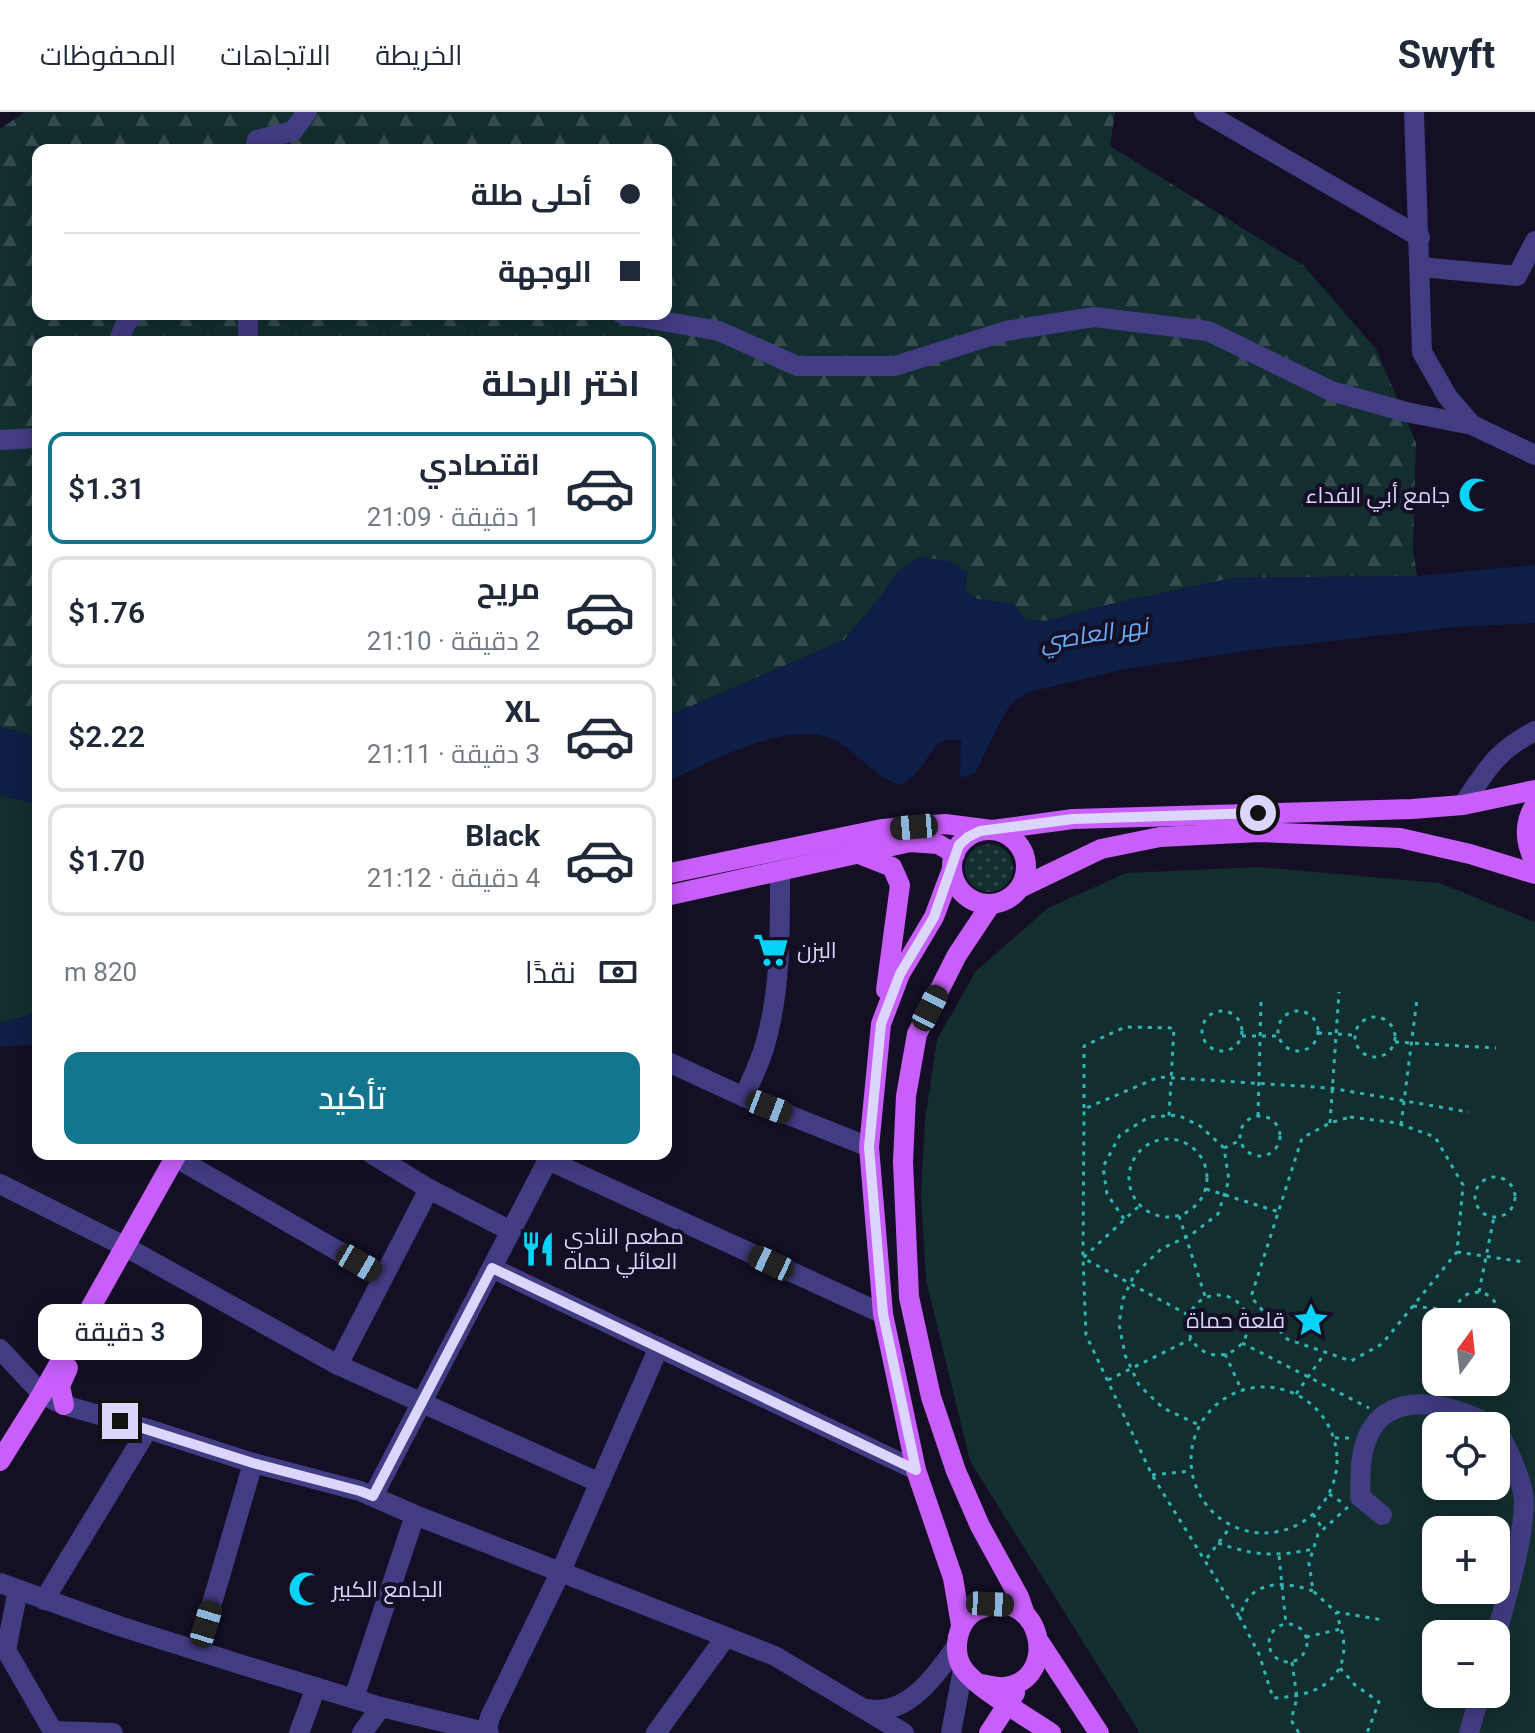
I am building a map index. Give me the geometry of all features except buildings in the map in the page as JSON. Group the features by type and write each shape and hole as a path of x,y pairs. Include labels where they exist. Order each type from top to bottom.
{"main road":[{"path":"881,1024 900,974 934,917 953,862 968,837 980,831 1073,819 1412,809 1463,805 1535,790"},
{"path":"1535,805 1526,832 1535,862"},
{"path":"672,873 882,829 945,824 1005,833 1015,841 1023,851 1026,863 1020,888"},
{"path":"672,895 910,842 938,844 953,862 960,890 980,903 991,904 1003,902 1020,888 1101,849 1160,837 1259,832 1400,838 1470,854 1535,874"},
{"path":"859,854 892,867 900,885 881,1024 869,1147 883,1314 916,1470 953,1578 961,1625 956,1647 963,1669 1051,1733"},
{"path":"991,904 957,955 917,1034 906,1096 903,1162 909,1297 931,1397 956,1471 986,1537 1025,1614 1035,1627 1040,1643 1099,1733"},
{"path":"64,1405 60,1386 64,1375 180,1160"},
{"path":"0,1461 130,1250"},
{"path":"961,1625 973,1612 990,1604 1009,1605 1025,1614"},
{"path":"989,1733 1036,1662 1040,1643"},
{"path":"980,1684 1003,1687 1025,1678"},
{"path":"996,1733 1016,1727 1045,1733"}],"street":[{"path":"256,144 257,140 293,131 307,112"},
{"path":"1204,112 1420,237"},
{"path":"1414,112 1422,352 1447,396 1472,425"},
{"path":"1420,267 1517,276 1535,241"},
{"path":"656,320 719,331 797,366 895,366 1006,331 1094,317 1208,331 1331,391 1406,412 1472,425 1535,455"},
{"path":"0,440 32,438"},
{"path":"1463,805 1490,764 1511,743 1535,731"},
{"path":"744,1097 764,1047 776,991 780,873"},
{"path":"672,1064 744,1097 869,1147"},
{"path":"187,1160 383,1277"},
{"path":"382,1160 429,1189 511,1231"},
{"path":"373,1496 547,1160"},
{"path":"555,1160 883,1314"},
{"path":"0,1184 130,1250 338,1365 600,1483"},
{"path":"338,1365 429,1189"},
{"path":"492,1268 916,1470"},
{"path":"113,1733 54,1732 6,1650 9,1586 198,1651 381,1707 487,1733 490,1717 561,1571 659,1347"},
{"path":"0,1349 42,1394 64,1405 373,1496 775,1656 904,1733"},
{"path":"1382,1515 1360,1497 1360,1465 1366,1438 1383,1415 1402,1406 1427,1403 1462,1412"},
{"path":"44,1600 148,1429"},
{"path":"1500,1620 1511,1582 1525,1503 1510,1455"},
{"path":"198,1651 253,1463"},
{"path":"354,1698 415,1515"},
{"path":"656,1733 725,1638"},
{"path":"861,1708 880,1712 895,1709 934,1678 956,1647"},
{"path":"951,1733 963,1669"},
{"path":"299,1733 316,1687"},
{"path":"362,1733 381,1707"},
{"path":"1469,1733 1476,1708"}],"path":[{"path":"1330,1123 1339,992"},
{"path":"1401,1125 1417,999"},
{"path":"1258,1116 1261,1001"},
{"path":"1294,1011 1307,1013 1317,1023 1316,1043 1311,1048 1298,1052 1285,1047 1278,1036 1279,1023 1294,1011"},
{"path":"1230,1012 1240,1022 1242,1036 1234,1047 1221,1052 1214,1050 1204,1042 1203,1023 1211,1013 1230,1012"},
{"path":"1377,1017 1390,1022 1394,1028 1395,1042 1387,1053 1374,1058 1357,1048 1354,1035 1364,1019 1377,1017"},
{"path":"1169,1116 1174,1028 1125,1027 1084,1046 1083,1258 1086,1335 1152,1475 1259,1654 1273,1698 1297,1698 1321,1690 1340,1668 1344,1638 1336,1612 1313,1591 1290,1583 1267,1586 1249,1597 1239,1616"},
{"path":"1318,1033 1354,1035"},
{"path":"1242,1036 1278,1036"},
{"path":"1395,1042 1496,1048"},
{"path":"1084,1109 1159,1077 1332,1089 1469,1112"},
{"path":"1124,1219 1107,1194 1103,1167 1120,1135 1149,1117 1178,1115 1200,1126 1224,1148 1229,1180 1218,1214 1186,1238 1161,1249 1134,1275 1123,1299 1119,1324 1125,1355 1139,1385 1163,1408 1199,1425"},
{"path":"1258,1116 1271,1119 1279,1129 1280,1142 1272,1153 1259,1156 1247,1151 1241,1140 1242,1127 1258,1116"},
{"path":"1350,1117 1401,1125 1435,1137 1463,1185 1457,1252 1382,1344 1351,1361 1287,1339 1251,1297 1302,1138 1330,1123 1350,1117"},
{"path":"1174,1139 1197,1152 1204,1163 1206,1189 1191,1210 1179,1216 1165,1218 1152,1214 1138,1206 1129,1187 1132,1162 1149,1143 1174,1139"},
{"path":"1224,1148 1241,1140"},
{"path":"1497,1176 1510,1182 1516,1195 1508,1213 1494,1217 1482,1213 1475,1202 1475,1195 1485,1179 1497,1176"},
{"path":"1206,1189 1279,1212"},
{"path":"1462,1193 1475,1195"},
{"path":"1083,1258 1138,1206"},
{"path":"1179,1216 1205,1298"},
{"path":"1479,1292 1494,1217"},
{"path":"1457,1252 1524,1262"},
{"path":"1083,1258 1190,1316"},
{"path":"1457,1308 1466,1295 1479,1292 1486,1294 1496,1308"},
{"path":"1225,1296 1241,1306 1248,1325 1242,1343 1225,1354 1206,1353 1191,1339 1188,1330 1190,1316 1197,1303 1205,1298 1225,1296"},
{"path":"1413,1306 1430,1308"},
{"path":"1107,1380 1191,1339"},
{"path":"1242,1343 1383,1415"},
{"path":"1296,1394 1325,1353"},
{"path":"1225,1354 1242,1391"},
{"path":"1257,1386 1282,1388 1296,1394 1324,1416 1335,1438 1338,1463 1333,1488 1320,1509 1300,1525 1278,1532 1254,1533 1231,1526 1212,1512 1199,1493 1191,1471 1191,1447 1199,1425 1213,1407 1233,1393 1257,1386"},
{"path":"1152,1475 1191,1471"},
{"path":"1313,1591 1309,1563 1318,1534 1348,1507 1329,1494"},
{"path":"1313,1514 1323,1529"},
{"path":"1207,1558 1231,1526"},
{"path":"1218,1543 1238,1550 1279,1556 1313,1549"},
{"path":"1279,1556 1287,1624"},
{"path":"1336,1612 1383,1620"},
{"path":"1287,1624 1299,1627 1306,1637 1306,1650 1292,1662 1279,1660 1269,1645 1275,1629 1287,1624"},
{"path":"1306,1637 1341,1629"},
{"path":"1259,1654 1271,1651"},
{"path":"1292,1662 1297,1698 1291,1720 1299,1733"},
{"path":"1340,1668 1355,1685 1379,1702 1367,1733"}],"green space":[{"path":"25,112 1115,112 1110,146 1304,266 1376,349 1416,443 1413,549 1417,576 1233,578 1047,621 1026,620 1013,604 977,599 966,591 899,570 844,640 672,714 672,336 32,336 32,735 0,727 0,129"},
{"path":"0,795 32,803 32,1015 0,1023"},
{"path":"989,844 998,845 1006,851 1012,859 1012,877 1006,885 998,891 989,892 980,891 972,885 966,877 965,868 966,859 972,851 980,845"},
{"path":"1260,867 1440,883 1535,922 1535,1733 1140,1733 970,1461 926,1280 921,1196 925,1120 937,1040 976,971 1048,908 1126,873"}],"water":[{"name":"نهر العاصي","path":"919,557 949,561 967,572 966,591 977,599 1013,604 1026,620 1047,621 1233,578 1417,576 1535,565 1535,623 1455,627 1252,650 1126,669 1029,692 1014,701 1005,713 976,771 967,777 960,776 961,740 941,742 915,774 901,785 880,775 839,742 811,734 769,739 746,746 672,779 672,714 844,640 899,570"},
{"path":"0,727 32,735 32,803 0,795"},
{"path":"32,1015 32,1044 0,1047 0,1023"}],"place":[{"name":"جامع أبي الفداء","path":"1476,495"},
{"name":"اليزن","path":"771,950"},
{"name":"مطعم النادي العائلي حماه","path":"538,1249"},
{"name":"قلعة حماة","path":"1311,1320"},
{"name":"الجامع الكبير","path":"306,1589"}],"route":[{"path":"120,1421 253,1463 373,1496 492,1268 916,1470 883,1314 869,1147 881,1024 900,974 934,917 959,845 980,831 1073,819 1258,813"}]}
